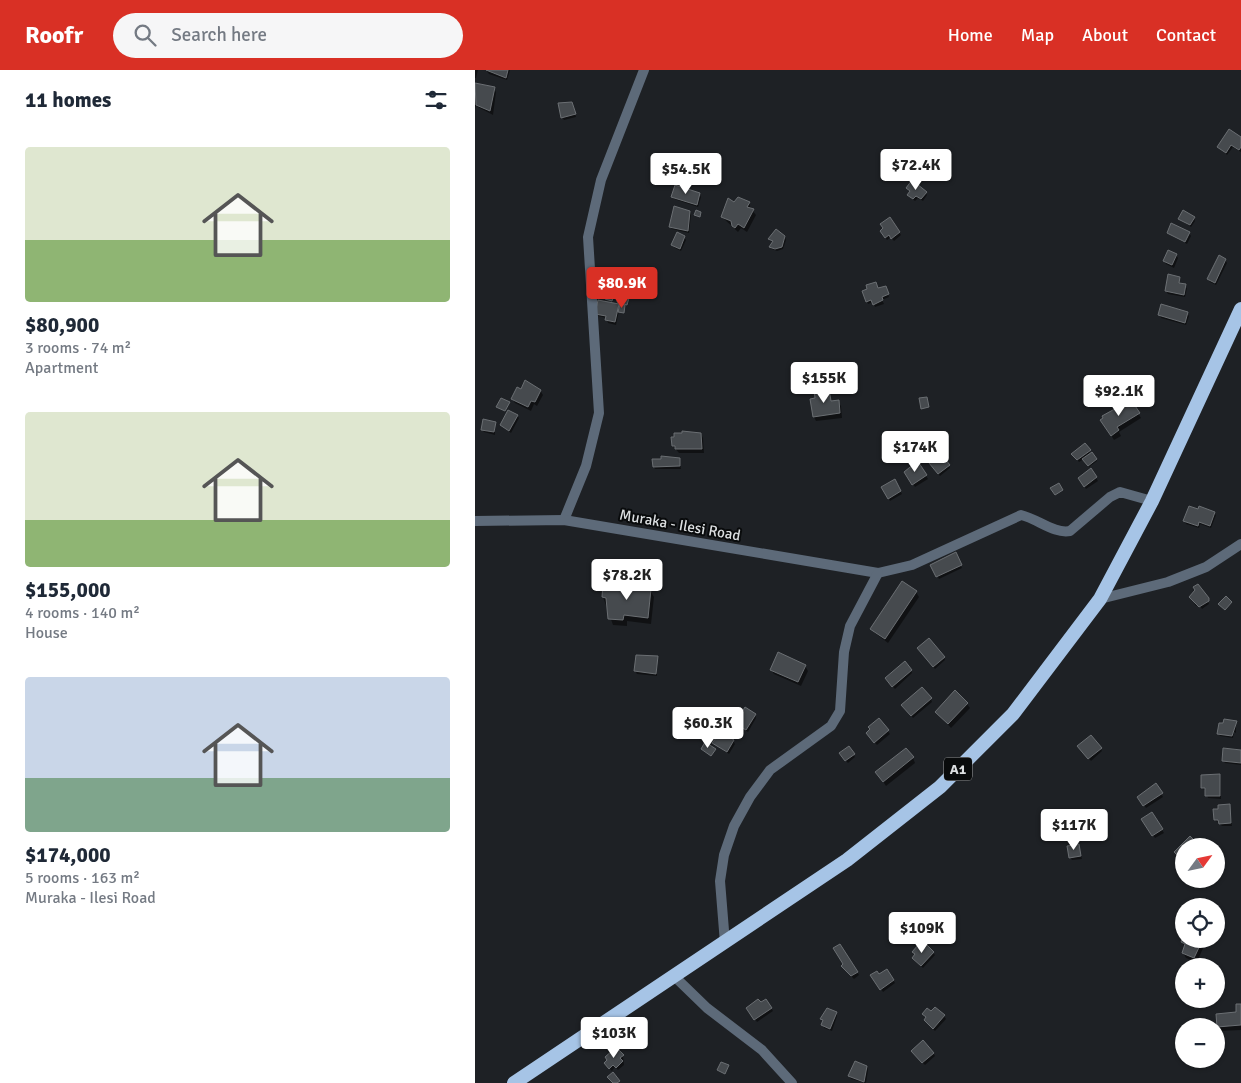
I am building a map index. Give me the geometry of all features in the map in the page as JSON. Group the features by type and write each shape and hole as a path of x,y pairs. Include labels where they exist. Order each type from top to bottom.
{"highway":[{"name":"A1","path":"514,1083 725,944 847,860 940,787 1013,714 1100,599 1152,501 1241,309"}],"street":[{"path":"564,520 587,466 599,413 588,237 601,180 644,70"},
{"name":"Muraka - Ilesi Road","path":"475,521 564,520 878,573 912,565 1021,515 1063,532 1070,531 1109,497 1120,492 1152,501"},
{"path":"1100,599 1168,582 1206,567 1241,544"},
{"path":"725,944 720,881 724,855 734,826 750,797 770,770 831,726 836,719 840,711 843,652 850,626 878,573"},
{"path":"675,977 707,1008 761,1050 793,1083"}],"building":[{"path":"486,70 508,70 506,78"},
{"path":"475,83 495,87 490,111 476,105"},
{"path":"572,102 576,114 561,118 558,103"},
{"path":"1229,129 1241,137 1241,147 1239,150 1231,145 1226,153 1217,147"},
{"path":"676,177 681,179 679,185 673,183"},
{"path":"682,179 686,180 684,187 681,186"},
{"path":"912,180 927,192 921,199 916,196 913,199 907,195 910,191 906,188"},
{"path":"675,185 700,193 697,205 671,197"},
{"path":"738,197 750,202 747,207 754,209 744,228 738,224 735,228 732,226 731,221 721,217 728,198 734,202"},
{"path":"674,206 690,211 688,231 669,227"},
{"path":"696,210 701,212 700,217 694,215"},
{"path":"1183,210 1195,217 1190,225 1178,219"},
{"path":"890,217 900,232 891,239 889,235 885,238 880,231 883,228 880,224"},
{"path":"1171,223 1190,232 1185,242 1167,233"},
{"path":"776,229 785,236 782,247 775,249 769,247 773,241 768,239"},
{"path":"677,232 685,236 680,249 671,245"},
{"path":"1168,250 1177,254 1172,265 1163,261"},
{"path":"1219,255 1226,259 1215,283 1207,279"},
{"path":"608,270 625,275 621,287 604,284"},
{"path":"1168,274 1180,277 1179,283 1186,284 1184,295 1165,291"},
{"path":"876,282 878,288 886,286 889,294 882,297 883,300 873,305 871,300 866,302 862,291 867,289 866,285"},
{"path":"607,293 614,295 612,301 605,299"},
{"path":"618,295 629,298 627,305 617,302"},
{"path":"598,300 619,304 615,322 605,320 606,316 595,314"},
{"path":"620,304 625,305 624,313 618,312"},
{"path":"1161,304 1188,312 1185,323 1158,315"},
{"path":"525,380 541,390 535,402 531,401 528,407 511,399 517,387 521,389"},
{"path":"829,388 831,401 839,400 840,413 813,417 810,399 815,398 814,390"},
{"path":"927,397 929,407 921,409 919,398"},
{"path":"501,398 510,402 505,411 496,407"},
{"path":"1131,400 1140,413 1117,427 1119,430 1111,436 1100,420 1103,418 1102,416"},
{"path":"508,410 518,415 509,431 500,425"},
{"path":"483,419 496,422 494,432 481,430"},
{"path":"682,431 701,433 702,449 675,449 675,446 672,446 671,437 674,437 674,433 682,433"},
{"path":"1085,443 1091,450 1077,460 1071,454"},
{"path":"1092,452 1097,459 1088,466 1082,459"},
{"path":"941,454 950,465 938,474 929,463"},
{"path":"661,456 680,458 680,466 653,467 652,459 661,459"},
{"path":"915,463 916,465 919,463 927,475 912,485 904,472"},
{"path":"1091,468 1097,477 1084,487 1078,478"},
{"path":"895,479 901,491 888,499 881,487"},
{"path":"1059,483 1063,490 1055,495 1050,488"},
{"path":"1189,506 1198,509 1199,506 1215,512 1210,526 1199,522 1198,526 1183,521"},
{"path":"956,552 962,565 936,577 930,565"},
{"path":"902,581 917,591 885,639 870,629"},
{"path":"619,583 651,589 648,618 624,615 623,620 608,619 606,598 602,597 603,584 614,585 614,589 619,590"},
{"path":"1198,584 1209,598 1209,601 1199,607 1189,597 1195,590 1193,587"},
{"path":"1226,596 1232,602 1225,610 1218,604"},
{"path":"929,638 945,657 933,667 917,648"},
{"path":"778,652 806,665 798,682 770,670"},
{"path":"636,655 658,656 656,674 634,671"},
{"path":"905,661 912,670 892,687 885,678"},
{"path":"922,687 932,698 911,716 901,705"},
{"path":"955,690 968,703 948,724 935,712"},
{"path":"745,707 756,714 746,730 735,724"},
{"path":"686,711 700,716 698,721 701,722 696,734 680,728"},
{"path":"879,718 889,730 874,743 866,733 870,729 868,727"},
{"path":"1224,719 1237,721 1232,736 1217,734 1219,723 1223,723"},
{"path":"721,732 734,740 727,752 712,743"},
{"path":"1091,735 1102,748 1088,759 1077,746"},
{"path":"705,742 716,749 711,756 701,749"},
{"path":"849,746 855,754 845,761 839,753"},
{"path":"906,748 914,757 883,782 875,772"},
{"path":"1223,748 1241,750 1241,763 1222,761"},
{"path":"1220,774 1220,796 1205,796 1205,788 1201,788 1201,775"},
{"path":"1156,783 1163,793 1143,806 1137,797"},
{"path":"1230,804 1231,823 1219,824 1218,820 1214,820 1213,809 1218,809 1218,805"},
{"path":"1152,812 1163,829 1152,836 1141,819"},
{"path":"1079,844 1081,856 1069,858 1067,846"},
{"path":"925,943 934,952 921,966 912,958 915,954 912,952 918,945 921,948"},
{"path":"840,944 858,972 851,976 841,966 843,964 833,948"},
{"path":"1184,948 1199,948 1194,958 1182,953"},
{"path":"887,969 894,980 880,990 870,975 877,971 879,974"},
{"path":"758,999 761,1002 766,999 772,1008 754,1020 746,1008"},
{"path":"1236,1004 1241,1004 1241,1025 1225,1026 1225,1018 1216,1018 1216,1014 1236,1012"},
{"path":"935,1007 945,1015 933,1029 924,1020 926,1017 922,1014 927,1008 931,1011"},
{"path":"827,1008 837,1012 830,1029 821,1025 823,1020 820,1019"},
{"path":"923,1040 934,1053 922,1063 911,1051"},
{"path":"618,1049 624,1055 620,1058 623,1061 616,1068 613,1065 609,1069 604,1063 607,1060 605,1057 613,1050 615,1052"},
{"path":"855,1061 867,1066 864,1082 848,1076"},
{"path":"721,1062 729,1065 725,1074 717,1070"},
{"path":"613,1072 620,1081 617,1083 613,1083 607,1077"}]}
